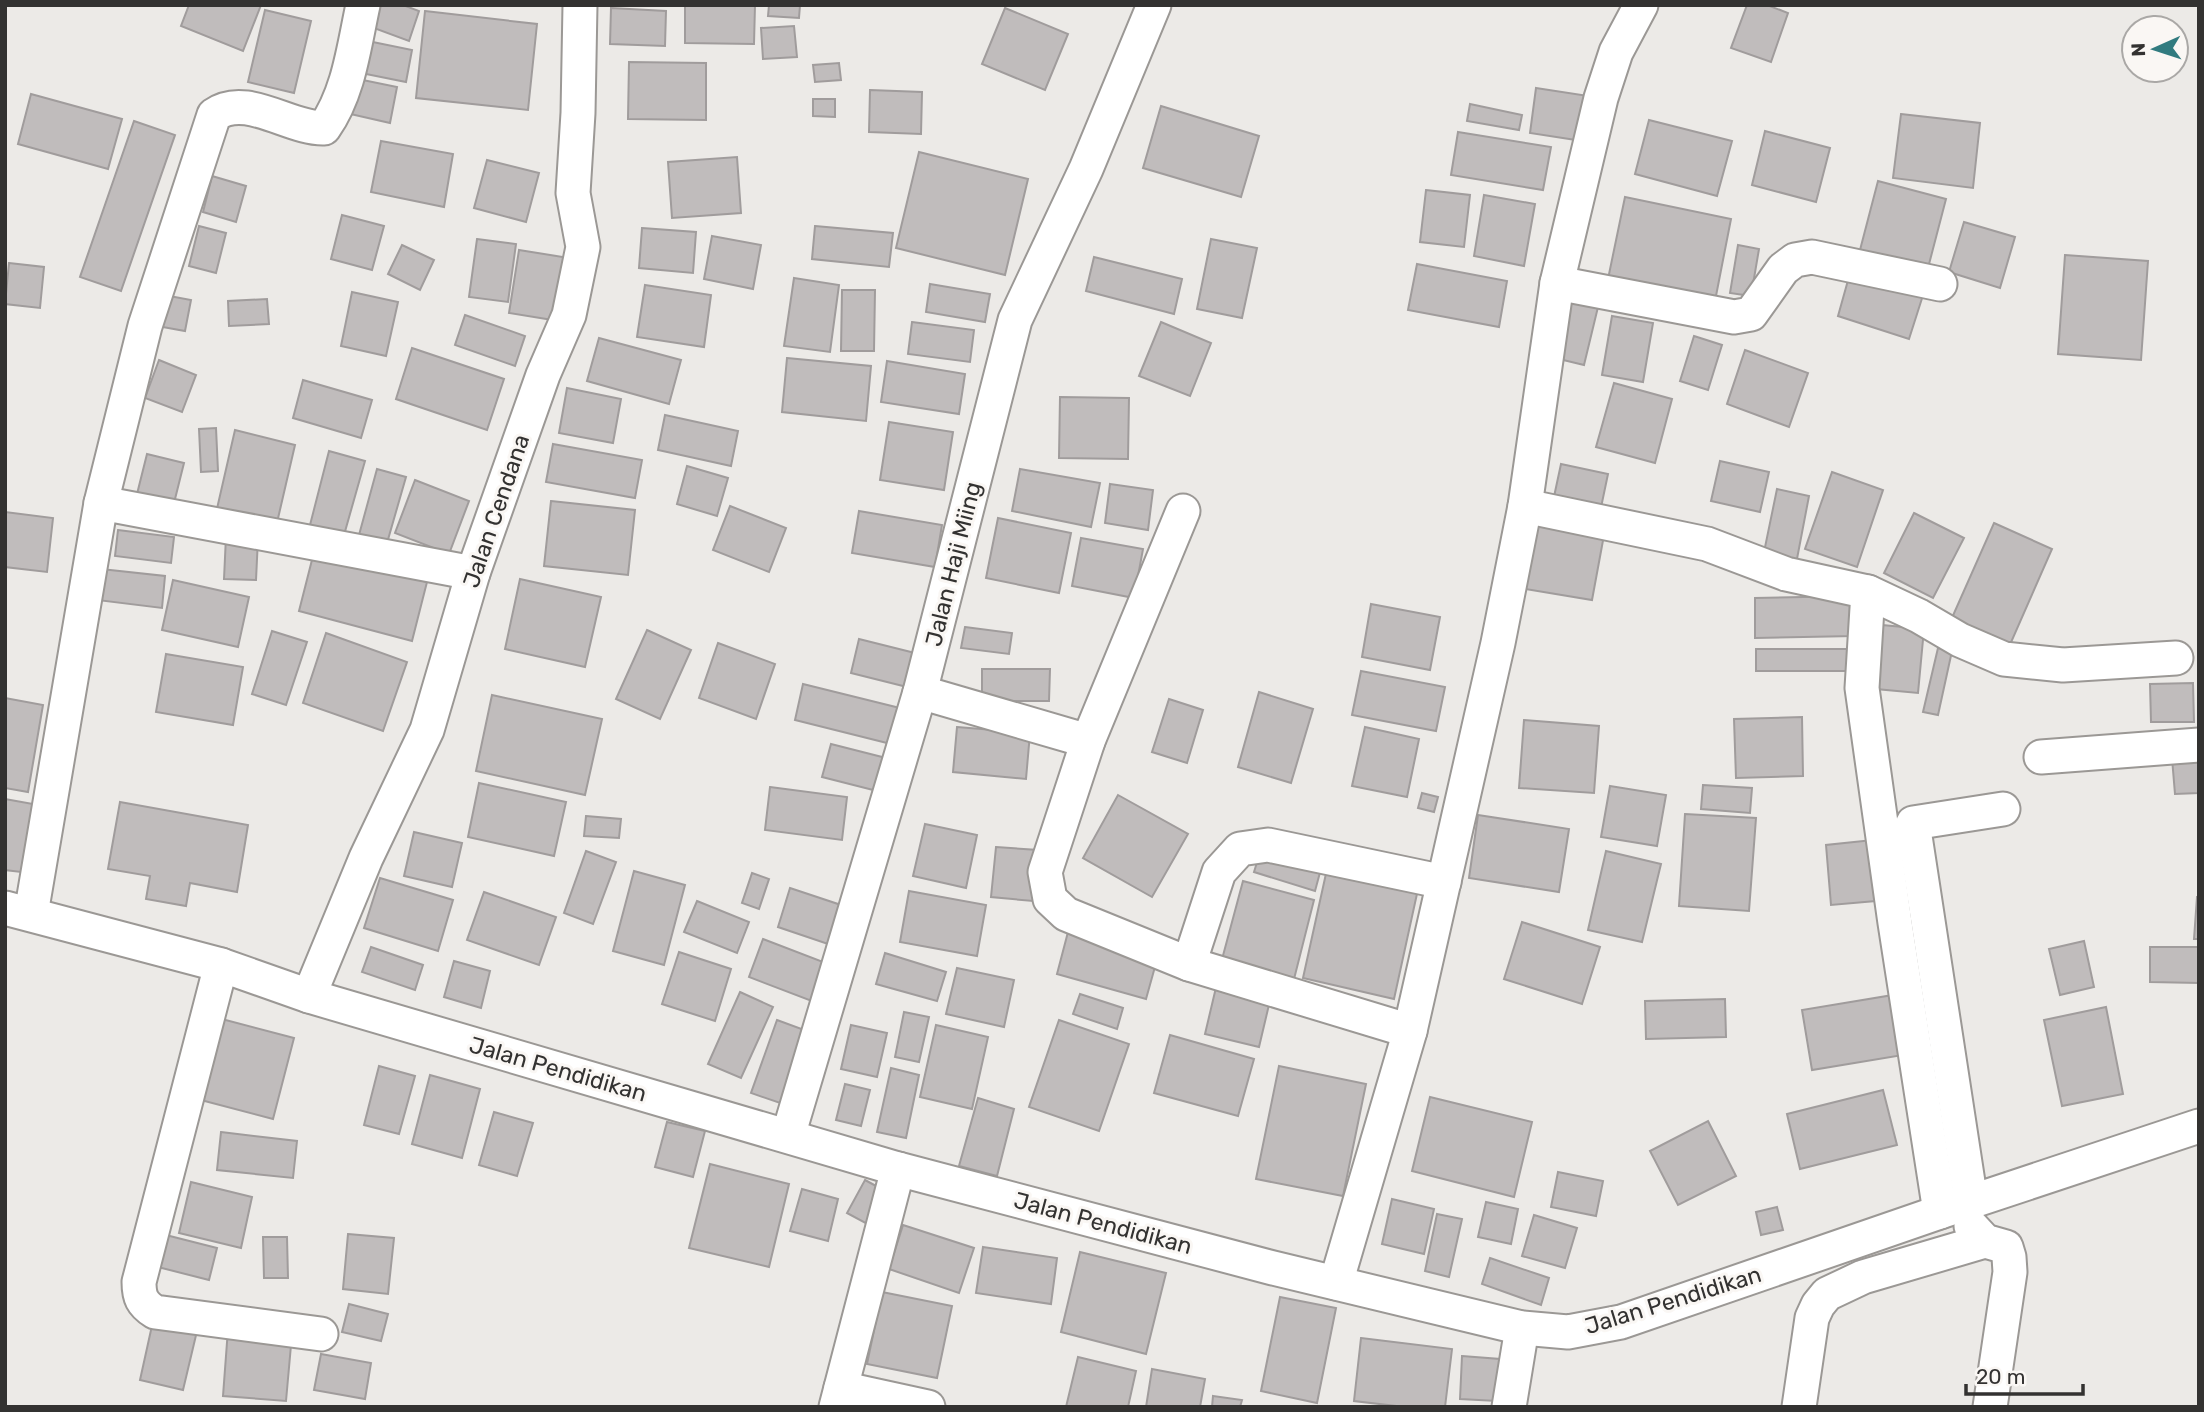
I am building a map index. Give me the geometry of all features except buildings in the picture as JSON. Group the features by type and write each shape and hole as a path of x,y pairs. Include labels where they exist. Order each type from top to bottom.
{"street":[{"path":"18,911 101,503 145,326 214,115 222,110 254,110 312,128 324,128 343,92 363,5"},
{"name":"Jalan Cendana","path":"309,996 366,858 427,730 473,573 543,374 569,315 583,247 573,193 580,5"},
{"name":"Jalan Haji Miing","path":"788,1136 920,692 1015,320 1086,169 1154,5"},
{"path":"1336,1283 1410,1031 1498,643 1525,506 1557,283 1601,98 1616,52 1640,5"},
{"path":"1557,283 1734,317 1751,314 1783,270 1795,260 1812,257 1940,284"},
{"path":"101,503 473,573"},
{"path":"1525,506 1707,544 1786,575 1868,592 1919,616 1960,640 2004,659 2063,665 2176,658"},
{"path":"1183,511 1088,741 1045,872 1050,899 1066,914 1189,964 1410,1031"},
{"path":"1868,592 1862,688 1895,923 1953,1208 1985,1241 2006,1247 2009,1257 2010,1272 1990,1407"},
{"path":"920,692 1088,741"},
{"path":"2041,757 2199,745"},
{"path":"1953,1208 1913,823 2003,809"},
{"path":"1189,964 1219,872 1240,849 1268,845 1444,882"},
{"name":"Jalan Pendidikan","path":"18,911 221,965 309,996 898,1168 1336,1283 1522,1328 1568,1332 1621,1322 1953,1208 2156,1125 2199,1126"},
{"path":"221,965 139,1282 139,1292 143,1304 155,1312 321,1334"},
{"path":"898,1168 838,1397 928,1407"},
{"path":"1799,1407 1812,1318 1827,1294 1863,1277 1985,1241"},
{"path":"1509,1407 1522,1328"}]}
